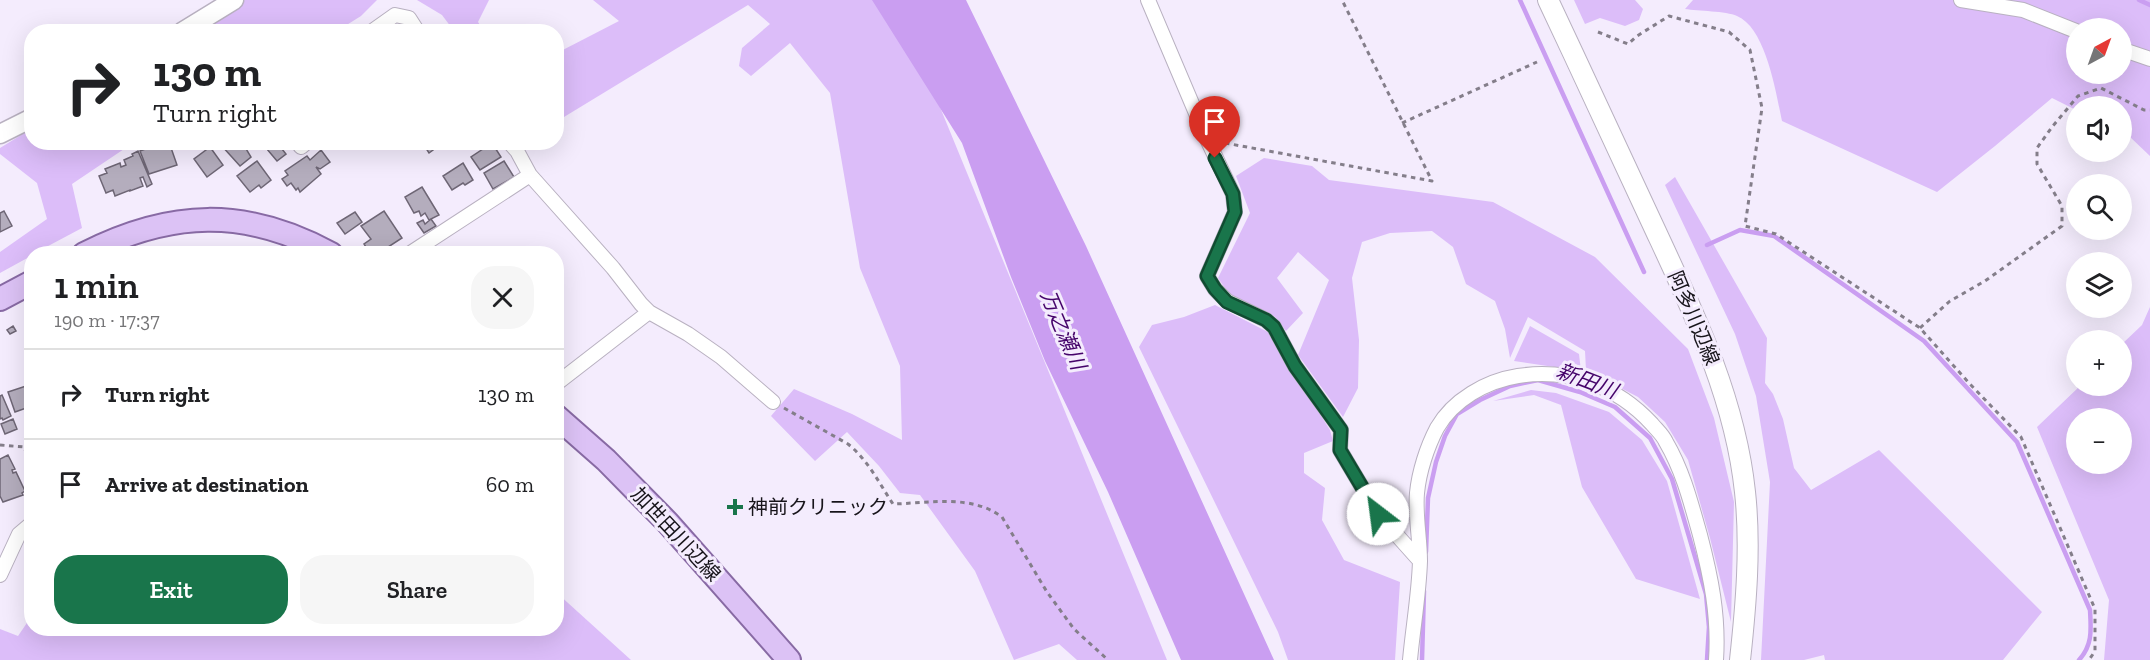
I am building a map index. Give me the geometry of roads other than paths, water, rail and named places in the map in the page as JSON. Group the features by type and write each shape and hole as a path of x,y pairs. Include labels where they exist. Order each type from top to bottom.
{"main road":[{"name":"阿多川辺線","path":"1548,0 1687,298 1710,350 1726,400 1737,442 1746,502 1746,584 1740,660"},
{"path":"103,246 149,227 179,221 218,219 262,225 291,234 315,246"},
{"path":"0,299 24,286"},
{"name":"加世田川辺線","path":"564,423 606,460 668,523 789,660"}],"street":[{"path":"1148,0 1207,140 1233,194 1235,212 1207,276 1227,302 1266,320 1274,327 1295,366 1341,430 1340,450 1378,514 1420,561"},
{"path":"1961,0 2023,10 2066,27"},
{"path":"195,24 231,1"},
{"path":"382,24 395,15 409,18 413,24"},
{"path":"2132,53 2150,59"},
{"path":"0,134 24,122"},
{"path":"517,150 530,175 649,312 688,334 721,357 773,402"},
{"path":"421,246 530,175"},
{"path":"564,378 649,312"},
{"path":"1410,660 1420,561 1417,493 1424,462 1437,428 1461,399 1489,385 1512,376 1552,373 1572,376 1599,385 1624,398 1643,414 1665,439 1680,470 1711,578 1718,632 1716,660"},
{"path":"0,575 24,530"}],"water":[{"name":"万之瀬川","path":"872,0 966,0 1086,246 1274,660 1181,660 1108,492 1045,361 1011,277 962,143"}],"waterway":[{"path":"1520,0 1644,272"},
{"name":"新田川","path":"2139,0 2150,5"},
{"path":"1707,245 1740,230 1774,236 1924,341 2017,442 2090,610 2089,643 2079,660"},
{"name":"新田川","path":"1426,552 1428,498 1436,462 1445,436 1457,414 1510,386 1538,380 1580,392 1615,407 1650,438 1672,479 1706,594 1709,627 1707,660"},
{"name":"新田川","path":"1422,660 1424,591"}],"place":[{"name":"神前クリニック","path":"735,507"}]}
